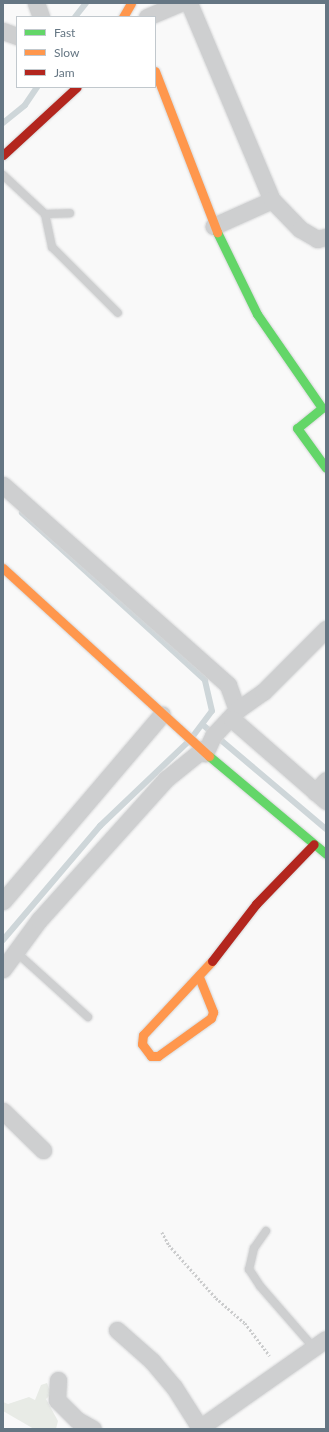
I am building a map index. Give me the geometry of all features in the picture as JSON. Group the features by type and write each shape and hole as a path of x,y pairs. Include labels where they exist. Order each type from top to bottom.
{"street":[{"path":"36,3 41,16"},
{"path":"149,16 180,3"},
{"path":"189,3 272,200 300,229 316,239 326,237"},
{"path":"3,31 16,36"},
{"path":"156,74 214,226 257,314 324,407 298,428 326,468"},
{"path":"3,155 75,88"},
{"path":"214,226 272,200"},
{"path":"3,485 228,685 234,715 322,791"},
{"path":"3,568 162,714 326,854"},
{"path":"3,970 39,920 166,779 204,751 213,736 234,715 263,692 326,629"},
{"path":"3,901 162,714"},
{"path":"199,977 213,1012 211,1018 158,1056 151,1056 142,1044 143,1035 199,977 256,904 314,844"},
{"path":"3,1111 43,1150"},
{"path":"117,1330 152,1361 174,1387 199,1428 322,1343"},
{"path":"58,1380 57,1400 77,1420 93,1429"}],"lane":[{"path":"3,175 45,214 52,247 118,313"},
{"path":"45,214 70,213"},
{"path":"16,952 88,1017"},
{"path":"266,1231 254,1248 249,1269 260,1286 322,1343"}],"path":[{"path":"162,1232 169,1245 216,1298 245,1323 280,1371"}],"shaded area":[{"path":"47,1383 51,1394 46,1399 58,1421 56,1429 34,1429 3,1411 3,1402 8,1404 29,1397 35,1400 41,1385"}],"waterway":[{"path":"76,16 86,3"},
{"path":"3,123 25,105 36,88"},
{"path":"3,940 100,826 190,740 212,711 205,680 22,513"},
{"path":"203,725 326,829"}],"traffic: fast":[{"path":"217,232 257,314 322,408 297,428 326,468"},
{"path":"209,756 326,854"}],"traffic: slow":[{"path":"124,16 131,3"},
{"path":"156,74 217,232"},
{"path":"3,568 209,756"},
{"path":"199,977 213,1012 211,1018 158,1056 151,1056 142,1044 143,1035 212,961"}],"traffic: jam":[{"path":"3,155 76,88"},
{"path":"212,961 256,904 314,844"}]}
